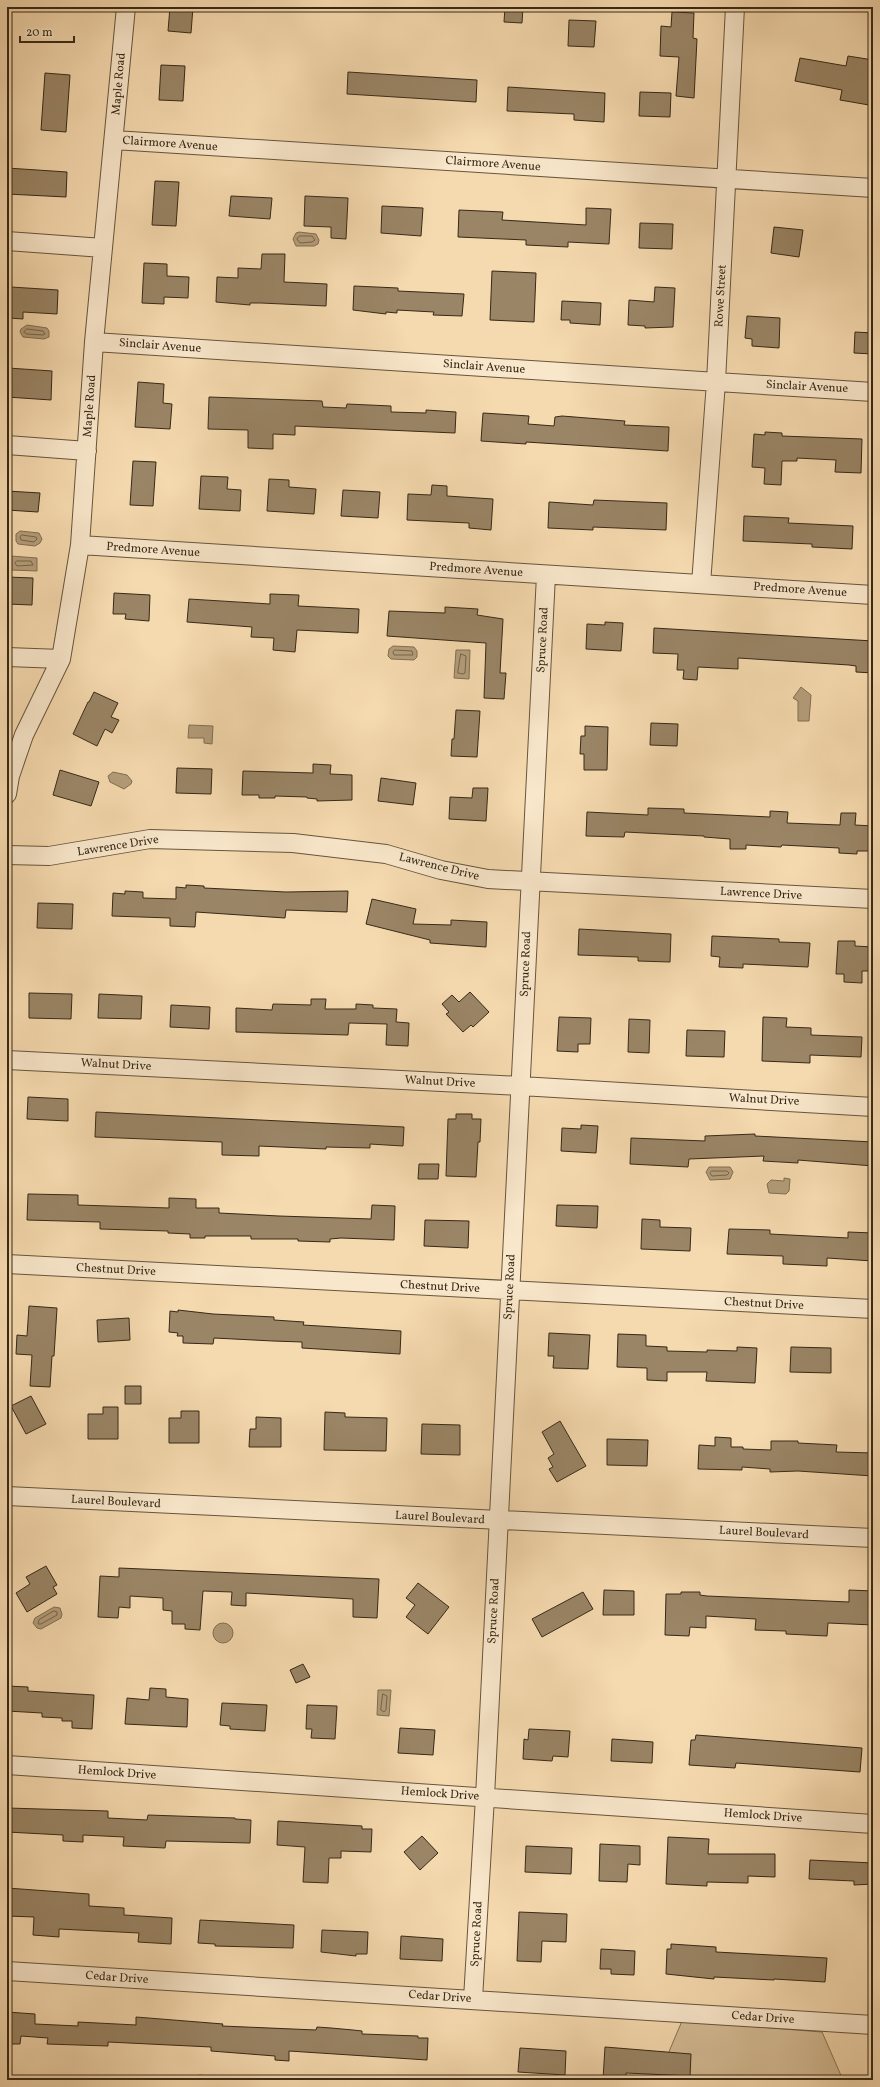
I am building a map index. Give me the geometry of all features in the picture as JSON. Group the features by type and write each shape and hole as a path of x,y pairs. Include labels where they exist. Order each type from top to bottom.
{"street":[{"name":"Maple Road","path":"7,794 10,776 24,735 61,659 80,545 94,342 126,7"},
{"name":"Rowe Street","path":"701,584 716,382 735,7"},
{"name":"Clairmore Avenue","path":"114,140 873,188"},
{"path":"7,241 103,248"},
{"name":"Sinclair Avenue","path":"94,342 873,392"},
{"path":"7,446 87,451"},
{"name":"Predmore Avenue","path":"80,545 873,596"},
{"name":"Spruce Road","path":"473,2000 485,1797 546,575"},
{"path":"7,657 61,659"},
{"name":"Lawrence Drive","path":"7,855 49,856 150,839 293,843 386,854 441,870 488,879 873,899"},
{"name":"Walnut Drive","path":"7,1060 521,1086 873,1106"},
{"name":"Chestnut Drive","path":"7,1264 873,1309"},
{"name":"Laurel Boulevard","path":"7,1496 873,1538"},
{"name":"Hemlock Drive","path":"7,1765 873,1824"},
{"name":"Cedar Drive","path":"7,1971 873,2025"}],"shaded area":[{"path":"682,2021 822,2032 843,2080 657,2080"},
{"path":"199,2075 250,2080 198,2080"}],"water":[{"path":"296,233 316,234 319,240 318,244 314,246 296,246 293,239"},
{"path":"27,325 47,328 49,331 49,337 44,339 23,337 20,332 21,329"},
{"path":"20,531 39,533 42,539 40,543 35,546 18,544 16,541 16,534"},
{"path":"11,556 37,558 37,571 11,570"},
{"path":"393,646 414,647 417,651 417,657 414,660 391,659 388,656 389,649"},
{"path":"456,650 470,650 469,679 454,678"},
{"path":"801,687 811,695 809,721 798,721 798,701 793,698"},
{"path":"189,725 213,726 212,744 204,743 204,738 188,738"},
{"path":"113,772 127,775 132,781 131,784 124,789 110,782 108,776"},
{"path":"709,1167 730,1167 733,1172 730,1179 710,1180 706,1172"},
{"path":"784,1178 790,1179 789,1191 786,1194 769,1193 767,1184 771,1180 784,1181"},
{"path":"54,1607 60,1608 62,1614 61,1618 41,1629 37,1628 33,1623 35,1618"},
{"path":"223,1623 230,1626 233,1633 230,1640 223,1643 216,1640 213,1633 216,1626"},
{"path":"378,1690 391,1690 389,1716 377,1715"}],"building":[{"path":"170,7 193,7 191,33 168,31"},
{"path":"505,7 523,7 522,23 504,22"},
{"path":"672,12 694,13 693,38 697,39 694,98 676,96 679,57 660,56 661,26 671,27"},
{"path":"569,20 596,21 594,47 568,46"},
{"path":"848,56 873,60 873,84 869,105 840,100 842,90 795,81 800,58 846,66"},
{"path":"161,65 185,66 183,101 159,100"},
{"path":"348,72 477,80 476,102 347,94"},
{"path":"45,73 70,75 66,132 41,130"},
{"path":"508,87 605,93 604,122 574,120 574,114 507,111"},
{"path":"640,92 671,93 670,117 639,116"},
{"path":"7,168 67,172 66,197 7,194"},
{"path":"155,181 179,182 176,226 152,225"},
{"path":"231,196 272,198 270,219 229,216"},
{"path":"305,196 348,198 346,239 331,238 331,227 304,226"},
{"path":"382,206 423,208 421,236 381,233"},
{"path":"586,208 611,209 609,244 568,242 568,247 526,245 526,240 458,237 459,210 503,212 502,220 586,225"},
{"path":"640,223 673,224 672,249 639,248"},
{"path":"774,227 803,230 799,257 771,253"},
{"path":"262,254 285,254 284,282 327,284 326,306 261,303 250,303 250,305 216,302 217,277 238,278 238,268 261,269"},
{"path":"144,263 167,264 167,276 189,277 188,298 164,297 164,304 142,303"},
{"path":"492,271 536,273 534,322 490,320"},
{"path":"354,286 398,288 398,291 464,294 462,316 433,315 434,312 397,310 397,313 386,312 386,314 353,310"},
{"path":"11,287 58,290 57,314 23,312 23,319 9,318"},
{"path":"655,287 675,288 673,327 645,328 645,326 628,325 629,300 654,302"},
{"path":"562,301 601,303 600,325 570,323 570,320 561,320"},
{"path":"747,316 780,318 779,348 752,346 752,339 745,338"},
{"path":"855,332 873,333 873,354 854,353"},
{"path":"8,368 52,371 51,400 7,397"},
{"path":"138,382 164,384 163,403 172,404 170,429 135,427"},
{"path":"209,397 322,401 323,407 346,408 347,404 391,406 391,412 426,413 426,410 456,412 455,433 295,426 295,435 273,434 273,449 248,448 248,430 208,429"},
{"path":"483,413 529,416 528,424 554,426 555,417 562,416 625,421 624,425 669,427 668,451 526,442 526,444 481,441"},
{"path":"765,432 782,433 782,436 862,439 861,473 835,472 836,460 797,458 797,461 782,461 781,485 764,484 765,468 752,467 754,434 765,435"},
{"path":"133,461 156,462 153,506 130,505"},
{"path":"201,476 228,477 227,489 241,490 240,511 199,509"},
{"path":"269,479 289,480 289,487 316,489 314,514 267,511"},
{"path":"432,485 447,486 447,496 493,499 491,530 469,528 469,523 407,520 408,494 431,495"},
{"path":"343,490 380,492 378,518 341,516"},
{"path":"7,491 40,493 38,512 7,510"},
{"path":"594,500 667,503 666,530 593,527 593,530 548,528 549,502 593,505"},
{"path":"744,516 789,518 788,523 853,526 852,549 812,547 812,544 743,541"},
{"path":"7,577 33,578 32,605 7,604"},
{"path":"114,593 150,595 149,621 125,619 126,614 113,614"},
{"path":"270,594 299,595 298,606 359,609 358,633 297,630 295,652 273,650 274,638 251,637 252,627 187,622 189,599 270,604"},
{"path":"445,607 478,609 477,615 503,619 500,673 506,673 504,699 484,698 486,643 387,636 389,611 445,613"},
{"path":"605,622 623,623 621,651 586,649 587,624 605,625"},
{"path":"654,628 873,641 873,673 856,672 856,666 849,665 738,658 738,669 698,667 697,680 683,679 684,670 677,670 678,654 653,653"},
{"path":"94,692 118,703 111,717 119,720 112,733 105,729 97,746 73,734"},
{"path":"456,710 480,711 477,757 451,756"},
{"path":"651,723 678,724 677,746 650,745"},
{"path":"585,726 608,727 607,770 584,770 584,754 580,754 581,736 585,736"},
{"path":"313,764 331,765 330,774 352,775 352,800 317,801 317,799 307,797 275,796 275,798 259,798 259,795 242,795 243,771 313,773"},
{"path":"177,768 212,769 211,794 176,793"},
{"path":"60,770 99,782 91,806 53,795"},
{"path":"381,778 416,783 413,805 378,801"},
{"path":"473,788 488,788 486,821 449,819 450,797 472,798"},
{"path":"648,808 684,809 684,813 770,817 770,811 788,812 787,823 840,825 841,813 856,813 855,825 873,826 873,851 857,851 857,854 839,853 839,848 782,845 781,847 746,845 746,849 730,849 730,839 704,836 625,832 624,837 586,836 587,812 648,815"},
{"path":"186,885 204,886 204,888 286,892 348,891 347,912 286,910 285,918 196,912 195,927 170,926 170,918 112,916 113,893 125,894 125,891 143,892 143,898 176,899 176,887 186,888"},
{"path":"372,899 416,909 413,924 451,925 451,920 487,922 486,947 430,943 430,940 366,924"},
{"path":"38,903 73,904 72,929 37,928"},
{"path":"579,929 671,934 670,962 638,961 638,957 578,955"},
{"path":"712,936 779,939 779,942 810,943 808,967 743,964 743,968 719,967 720,957 711,956"},
{"path":"838,941 855,941 855,946 873,947 873,971 862,971 862,983 844,982 844,974 836,974"},
{"path":"470,992 489,1012 473,1027 471,1025 463,1032 446,1014 449,1012 442,1004 452,995 459,1002"},
{"path":"29,993 72,994 71,1019 29,1018"},
{"path":"99,994 142,996 141,1019 98,1018"},
{"path":"311,999 326,999 325,1009 356,1009 356,1004 373,1005 373,1008 397,1009 396,1022 409,1023 408,1046 386,1045 387,1024 349,1023 348,1035 236,1032 236,1008 272,1010 273,1004 311,1005"},
{"path":"171,1005 210,1007 209,1029 170,1027"},
{"path":"559,1017 591,1018 590,1044 578,1044 578,1052 557,1051"},
{"path":"763,1017 787,1018 786,1027 811,1028 811,1035 862,1037 861,1057 810,1055 810,1063 762,1061"},
{"path":"629,1019 650,1020 649,1053 628,1052"},
{"path":"687,1030 725,1031 724,1057 686,1056"},
{"path":"28,1097 68,1099 68,1121 27,1119"},
{"path":"96,1112 404,1127 403,1146 370,1144 370,1148 326,1147 326,1149 259,1146 259,1156 222,1155 222,1142 95,1137"},
{"path":"456,1114 472,1114 472,1119 481,1119 476,1177 446,1176 448,1119 456,1119"},
{"path":"581,1125 598,1126 596,1153 561,1151 562,1128 581,1129"},
{"path":"755,1134 755,1136 873,1142 873,1166 798,1160 798,1163 763,1161 764,1156 689,1159 688,1167 630,1164 631,1138 705,1141 705,1136"},
{"path":"419,1164 439,1164 438,1179 418,1179"},
{"path":"28,1194 78,1195 78,1205 169,1208 169,1198 196,1199 196,1208 219,1208 219,1213 279,1216 371,1219 372,1205 395,1206 394,1240 341,1238 330,1239 330,1242 298,1241 298,1239 251,1239 251,1236 205,1236 205,1238 190,1238 190,1234 168,1233 168,1231 100,1229 100,1222 27,1220"},
{"path":"557,1205 598,1206 597,1228 556,1226"},
{"path":"642,1219 660,1220 660,1227 691,1228 690,1251 641,1249"},
{"path":"425,1220 469,1221 468,1248 424,1246"},
{"path":"729,1229 770,1230 770,1234 848,1238 848,1232 873,1233 873,1261 827,1258 827,1266 783,1264 783,1256 727,1254"},
{"path":"29,1306 57,1308 54,1356 52,1356 50,1387 30,1386 32,1355 16,1354 17,1335 27,1336"},
{"path":"178,1310 213,1314 274,1317 274,1320 304,1322 303,1325 401,1331 400,1354 302,1348 302,1342 214,1338 213,1344 183,1343 183,1336 177,1336 178,1333 169,1332 170,1311 178,1312"},
{"path":"129,1318 130,1340 98,1342 97,1320"},
{"path":"549,1333 590,1335 588,1369 553,1368 554,1356 548,1356"},
{"path":"618,1334 646,1335 646,1346 667,1347 667,1351 737,1351 737,1347 757,1348 755,1383 706,1381 707,1372 667,1372 667,1381 647,1380 647,1368 617,1367"},
{"path":"791,1347 831,1348 831,1373 790,1372"},
{"path":"125,1386 141,1386 141,1404 125,1404"},
{"path":"31,1396 46,1424 26,1434 11,1406"},
{"path":"103,1407 118,1407 118,1439 88,1439 88,1414 103,1414"},
{"path":"181,1411 199,1411 199,1443 169,1443 169,1418 181,1418"},
{"path":"325,1412 345,1413 345,1417 387,1418 386,1451 324,1450"},
{"path":"256,1417 281,1418 281,1447 249,1447 250,1429 256,1429"},
{"path":"560,1421 586,1466 557,1482 549,1469 553,1467 548,1458 554,1454 542,1432"},
{"path":"422,1424 460,1425 460,1455 421,1454"},
{"path":"715,1437 731,1438 731,1447 743,1447 743,1449 771,1450 771,1441 798,1441 798,1443 837,1445 836,1452 873,1453 873,1476 798,1471 770,1472 770,1469 742,1467 742,1470 698,1469 699,1445 715,1446"},
{"path":"607,1439 648,1440 647,1466 607,1465"},
{"path":"46,1566 57,1585 53,1587 57,1594 27,1612 16,1593 30,1584 26,1577"},
{"path":"119,1568 379,1579 377,1618 353,1617 353,1599 246,1593 246,1606 231,1605 232,1592 203,1591 200,1630 185,1629 185,1624 172,1624 172,1611 163,1610 163,1598 130,1596 130,1608 119,1607 118,1618 98,1617 100,1576 119,1577"},
{"path":"418,1583 449,1607 428,1634 406,1617 415,1605 406,1598"},
{"path":"604,1590 634,1591 634,1615 603,1615"},
{"path":"849,1590 873,1591 873,1625 828,1623 827,1636 786,1634 786,1631 755,1630 756,1619 706,1616 706,1628 690,1627 689,1636 665,1635 666,1594 700,1592 700,1595 707,1596 849,1602"},
{"path":"583,1592 593,1609 542,1637 532,1619"},
{"path":"303,1664 310,1677 296,1683 290,1670"},
{"path":"7,1686 28,1687 28,1691 94,1695 92,1729 72,1728 72,1721 62,1721 62,1718 42,1717 42,1713 7,1711"},
{"path":"150,1688 166,1689 166,1697 188,1699 187,1727 125,1724 127,1698 149,1700"},
{"path":"222,1703 267,1705 265,1731 230,1729 230,1726 220,1725"},
{"path":"307,1705 337,1706 335,1739 311,1738 312,1729 306,1729"},
{"path":"400,1728 435,1730 433,1755 398,1753"},
{"path":"529,1729 570,1731 568,1757 553,1756 552,1761 523,1759 524,1739 528,1740"},
{"path":"696,1735 862,1748 860,1772 736,1763 735,1768 689,1765 691,1740 695,1740"},
{"path":"612,1739 653,1742 652,1763 611,1761"},
{"path":"7,1808 108,1811 108,1818 147,1820 148,1815 235,1818 251,1820 250,1843 166,1841 165,1848 123,1846 124,1837 83,1835 83,1842 63,1841 63,1835 7,1832"},
{"path":"278,1821 362,1826 362,1829 372,1829 371,1852 341,1851 341,1858 329,1858 328,1883 303,1882 305,1847 277,1845"},
{"path":"422,1836 438,1853 420,1870 404,1852"},
{"path":"668,1837 709,1839 708,1854 775,1854 775,1877 748,1876 748,1883 707,1882 707,1886 666,1884"},
{"path":"600,1844 640,1846 640,1865 628,1864 627,1882 599,1881"},
{"path":"526,1846 572,1848 571,1874 525,1872"},
{"path":"810,1860 873,1863 873,1884 854,1885 854,1881 809,1879"},
{"path":"7,1888 89,1894 89,1906 124,1908 124,1915 172,1918 171,1944 138,1942 139,1933 59,1929 59,1937 33,1935 34,1917 7,1916"},
{"path":"519,1912 567,1914 566,1942 542,1941 541,1962 517,1961"},
{"path":"200,1920 294,1925 293,1948 215,1946 215,1944 198,1943"},
{"path":"322,1930 368,1932 367,1954 356,1954 356,1956 321,1952"},
{"path":"401,1936 443,1939 442,1961 400,1959"},
{"path":"671,1944 716,1947 716,1952 827,1958 825,1982 714,1977 714,1979 666,1974 667,1949 671,1949"},
{"path":"601,1949 635,1951 634,1975 611,1974 611,1969 600,1969"},
{"path":"7,2012 35,2014 35,2024 78,2026 78,2022 136,2025 136,2017 223,2024 222,2026 316,2030 317,2027 362,2031 362,2034 418,2036 418,2038 428,2038 427,2060 289,2051 289,2061 275,2060 275,2056 211,2051 211,2047 108,2042 108,2046 47,2044 48,2038 21,2036 20,2044 7,2044"},
{"path":"605,2047 691,2054 690,2076 626,2073 626,2080 603,2079"},
{"path":"520,2048 566,2051 565,2075 518,2072"}]}
